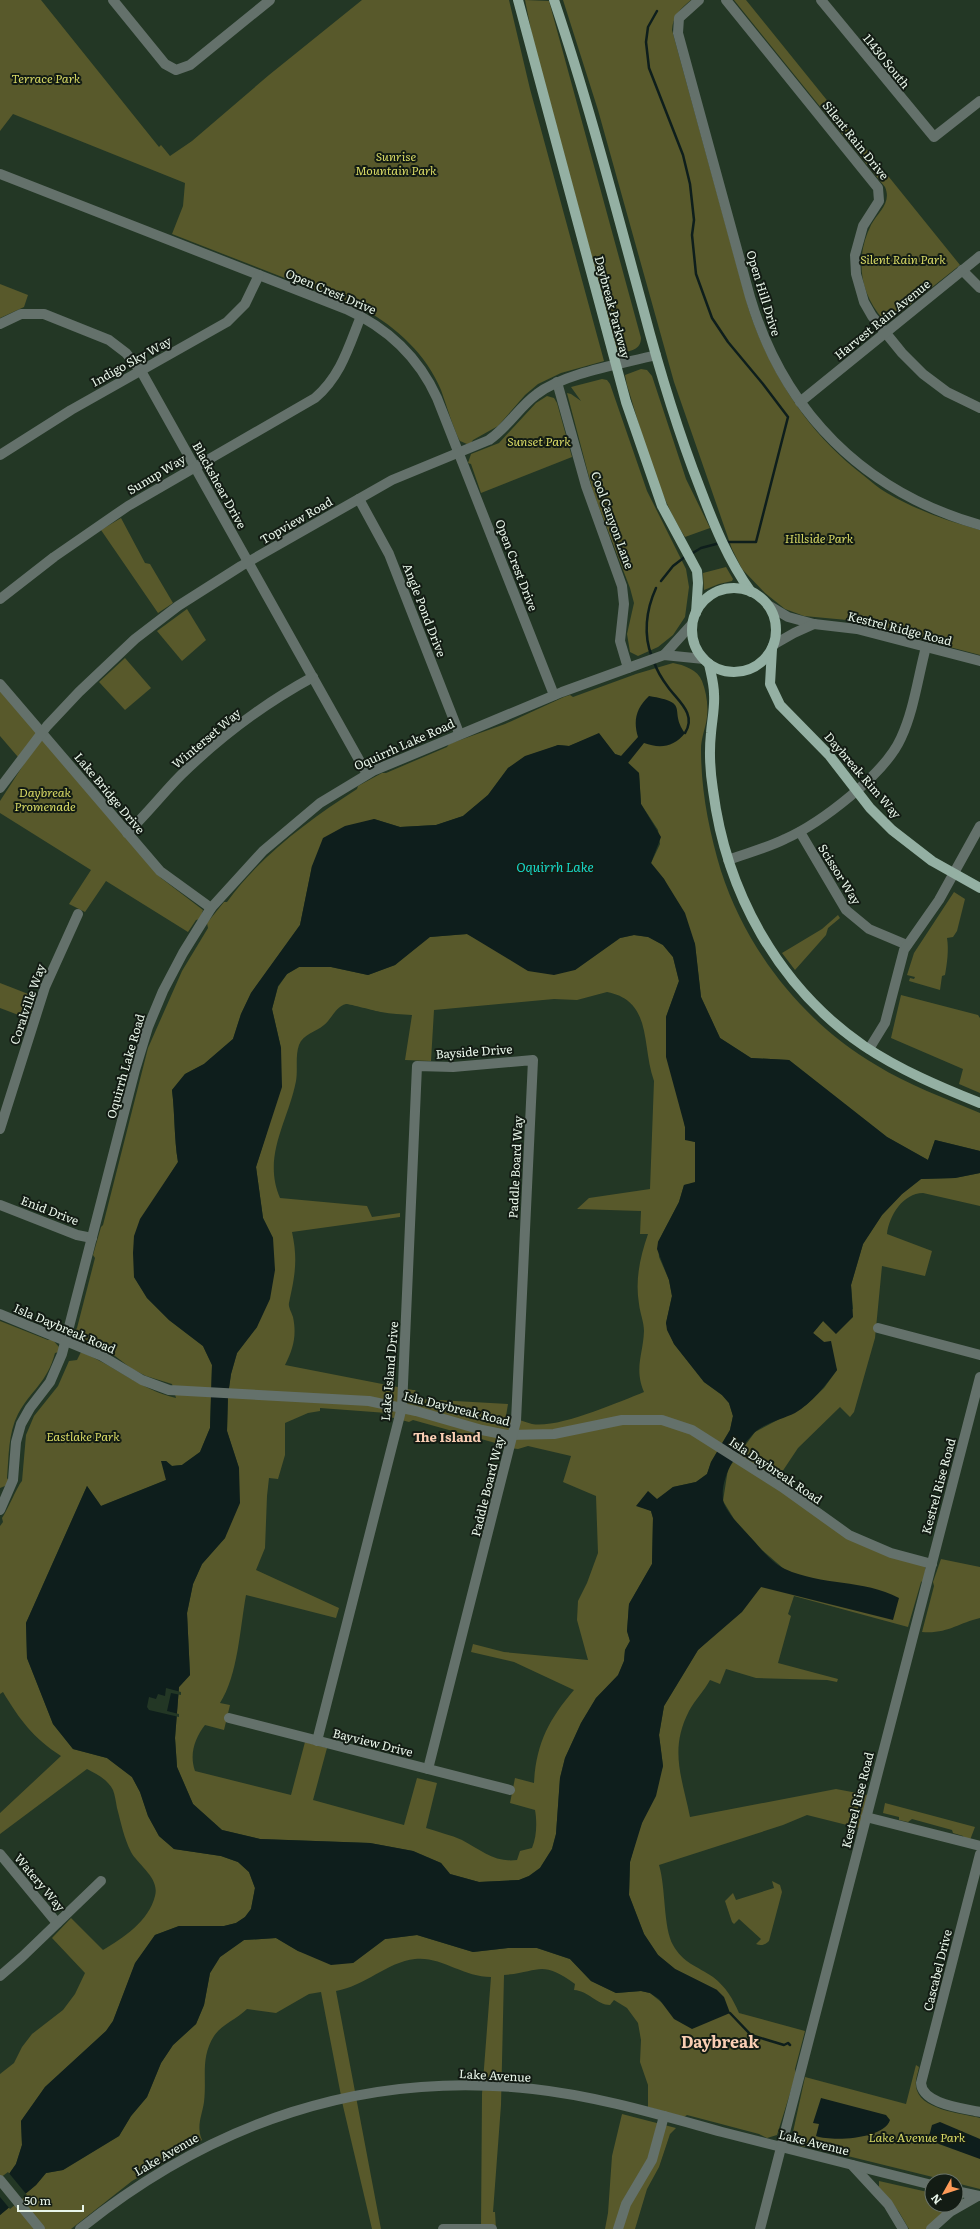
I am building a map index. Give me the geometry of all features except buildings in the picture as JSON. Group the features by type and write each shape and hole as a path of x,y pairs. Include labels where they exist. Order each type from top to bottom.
{"main road":[{"name":"Daybreak Parkway","path":"518,0 616,365 656,489 667,517 695,565 698,583 696,613"},
{"path":"554,0 598,145 656,355 682,438 716,527 732,564 751,592 768,605 776,625 773,647 768,656 756,667 740,672 724,671 706,662"},
{"path":"751,592 736,588 720,590 707,598 696,613 692,624 695,647 706,662 714,695 710,745 713,789 728,860 752,918 782,966 820,1009 870,1049 906,1071 980,1103"},
{"name":"Daybreak Rim Way","path":"773,647 770,684 777,701 829,755 880,818 904,840 954,874 980,888"}],"street":[{"path":"113,0 164,64 176,70 190,65 263,2"},
{"name":"Open Hill Drive","path":"699,0 679,18 678,33 755,314 776,364 800,402 832,441 873,475 924,505 980,525"},
{"name":"Silent Rain Drive","path":"726,0 878,188 880,201 868,218 860,235 855,254 857,284 864,302 912,364 935,384 960,399 980,408"},
{"name":"11430 South","path":"821,0 934,137 980,101"},
{"name":"Open Crest Drive","path":"0,174 361,316 391,336 416,362 433,389 554,695"},
{"name":"Harvest Rain Avenue","path":"800,402 980,256"},
{"path":"962,270 980,288"},
{"name":"Indigo Sky Way","path":"0,455 71,410 227,322 249,297 259,275"},
{"name":"Blackshear Drive","path":"0,324 21,314 44,314 109,340 126,353 141,371 367,774"},
{"name":"Sunup Way","path":"0,599 90,531 194,466 307,403 322,391 340,368 361,316"},
{"name":"Topview Road","path":"0,788 42,733 88,682 135,639 178,606 248,563 397,478 459,453 495,436 530,400 557,382 656,355"},
{"name":"Cool Canyon Lane","path":"557,382 586,486 622,586 624,604 620,641 628,668"},
{"name":"Angle Pond Drive","path":"359,499 386,548 459,733"},
{"name":"Kestrel Ridge Road","path":"768,605 788,617 814,624 857,629 980,661"},
{"name":"Oquirrh Lake Road","path":"664,655 692,624"},
{"path":"773,647 794,633 814,624"},
{"path":"728,860 778,842 800,832 856,790 881,769 901,739 926,647"},
{"name":"Oquirrh Lake Road","path":"0,1510 2,1500 15,1472 16,1442 21,1424 30,1408 50,1382 66,1340 135,1070 148,1027 172,973 211,908 245,868 281,834 320,803 367,774 459,733 554,695 664,655 706,662"},
{"name":"Winterset Way","path":"127,832 182,774 220,740 261,709 313,677"},
{"name":"Lake Bridge Drive","path":"0,684 160,871 211,908"},
{"path":"870,1049 885,1023 901,957 907,945 954,874 980,826"},
{"name":"Scissor Way","path":"800,832 846,910 869,929 907,945"},
{"name":"Coralville Way","path":"0,1129 45,987 78,914"},
{"name":"Bayside Drive","path":"416,1066 453,1067 533,1060"},
{"name":"Paddle Board Way","path":"428,1769 514,1435 517,1417 533,1060"},
{"name":"Lake Island Drive","path":"317,1741 402,1407 416,1066"},
{"name":"Enid Drive","path":"0,1205 77,1235 92,1238"},
{"name":"Isla Daybreak Road","path":"0,1314 102,1356 142,1380 161,1388 178,1391 369,1401 402,1407 482,1430 514,1435 554,1434 635,1418 662,1420 692,1430 766,1476 849,1535 891,1553 932,1564"},
{"path":"878,1328 980,1355"},
{"name":"Kestrel Rise Road","path":"760,2229 980,1377"},
{"name":"Bayview Drive","path":"229,1718 510,1790"},
{"path":"866,1817 980,1846"},
{"name":"Watery Way","path":"0,1854 57,1923 22,1958 0,1976"},
{"name":"Cascabel Drive","path":"980,1854 922,2080 924,2093 934,2100 980,2112"},
{"path":"57,1923 101,1881"},
{"name":"Lake Avenue","path":"80,2229 147,2179 213,2142 282,2115 350,2097 388,2090 437,2086 512,2087 582,2097 664,2116 924,2183"},
{"path":"618,2229 624,2208 652,2160 664,2116"},
{"path":"852,2165 888,2204 903,2229"},
{"path":"0,2180 38,2226"},
{"path":"964,2193 979,2196"},
{"path":"931,2229 946,2214 979,2196"},
{"path":"443,2229 492,2229"}],"green space":[{"name":"Sunrise Mountain Park","path":"0,0 41,0 159,147 161,145 170,156 192,141 269,75 362,0 509,0 530,89 604,361 561,373 538,384 525,395 498,426 473,440 471,443 467,444 460,441 441,390 427,365 419,354 399,333 376,316 364,309 172,234 183,206 185,183 13,114 0,131"},
{"path":"525,0 549,1 641,338 639,345 631,351 621,353 617,351 532,35"},
{"name":"Hillside Park","path":"563,0 691,0 678,13 672,30 749,310 768,357 780,380 794,401 825,441 843,459 878,487 909,505 956,523 980,530 980,655 847,620 804,616 785,609 765,593 742,569 732,549 674,382 598,110"},
{"name":"Silent Rain Park","path":"734,0 746,0 960,265 891,320 883,319 875,309 864,286 861,262 866,237 871,225 887,198 885,187"},
{"path":"0,284 28,295 24,307 0,318"},
{"path":"641,369 647,370 652,376 686,479 710,528 685,537 675,520 658,483 627,385 625,375"},
{"path":"602,379 607,380 610,384 647,491 686,569 689,587 685,617 673,635 658,647 638,656 630,652 627,634 634,603 630,588 593,492 567,393 581,401 571,387"},
{"name":"Sunset Park","path":"547,396 554,398 557,403 572,457 481,493 471,464 468,463 471,454 499,443 536,403"},
{"path":"121,518 145,563 150,564 173,603 158,613 101,530"},
{"path":"726,567 733,579 732,581 704,590 703,573"},
{"path":"187,609 206,640 182,661 157,631"},
{"path":"125,658 151,688 125,710 99,682"},
{"name":"Eastlake Park","path":"673,663 682,665 694,671 700,677 704,686 707,712 701,749 701,765 709,826 721,871 732,901 762,956 781,982 802,1006 849,1048 901,1079 980,1113 980,1151 935,1140 928,1160 887,1137 789,1060 751,1058 720,1038 701,997 695,944 664,879 651,863 660,844 658,830 641,804 639,773 621,756 615,754 599,734 569,746 558,745 508,768 488,795 463,816 436,825 400,827 374,819 312,866 300,925 251,993 241,1014 233,1039 204,1064 185,1074 172,1090 178,1162 164,1184 134,1277 147,1298 169,1320 203,1346 212,1365 210,1428 200,1452 182,1465 172,1466 166,1461 166,1480 101,1506 87,1486 26,1623 27,1658 53,1724 73,1749 107,1758 132,1777 140,1792 148,1816 159,1836 174,1849 221,1856 238,1862 249,1872 255,1888 251,1909 245,1917 236,1923 224,1926 179,1926 155,1935 135,1964 113,2021 106,2031 45,2087 21,2121 22,2145 16,2164 9,2174 0,2181 0,2074 14,2063 22,2047 32,2034 63,2010 75,1994 85,1973 52,1938 71,1918 103,1950 127,1934 141,1921 152,1905 155,1896 156,1889 154,1883 148,1872 134,1857 126,1841 111,1786 98,1775 87,1769 0,1834 0,1813 61,1756 28,1728 3,1692 0,1694 0,1526 3,1522 2,1518 22,1481 26,1435 34,1416 58,1386 69,1361 77,1360 81,1352 151,1389 176,1398 172,1384 146,1376 132,1369 115,1356 78,1340 74,1332 77,1328 95,1258 93,1255 101,1227 103,1225 148,1048 182,971 208,928 207,923 224,902 227,902 255,869 270,854 304,826 357,789 358,786 382,773 386,773 447,747 449,744 505,724 564,697 570,695 573,697 636,674"},
{"name":"Daybreak Promenade","path":"0,690 161,878 203,910 200,919 196,920 188,932 106,881 85,912 69,904 91,870 0,813 0,801 24,764 0,736"},
{"path":"954,892 965,899 957,931 953,937 947,938 948,952 945,975 942,976 940,990 909,981 910,978 914,979 915,977 907,975 914,953"},
{"path":"838,915 840,918 828,928 826,935 795,970 782,953 822,929"},
{"path":"467,934 485,943 575,970 620,938 634,935 649,937 663,945 673,957 679,981 666,1017 685,1127 685,1139 695,1142 695,1183 684,1185 679,1202 658,1242 659,1257 669,1280 672,1296 666,1323 674,1344 704,1382 722,1395 729,1403 733,1416 730,1430 711,1462 707,1474 696,1482 673,1487 657,1500 637,1505 651,1511 653,1518 652,1564 629,1604 627,1631 630,1641 625,1650 624,1661 618,1676 596,1698 581,1723 565,1758 560,1778 556,1834 552,1849 540,1868 529,1876 519,1880 479,1882 450,1874 441,1863 413,1851 370,1843 260,1839 222,1830 193,1804 177,1767 175,1738 179,1687 190,1675 187,1613 193,1584 202,1564 225,1538 239,1468 227,1431 228,1395 231,1374 237,1353 257,1327 273,1238 263,1218 256,1167 266,1135 281,1048 272,1009 278,987 287,974 299,967 331,967 368,975 395,965 429,937","holes":["607,992 622,997 632,1004 639,1014 646,1039 650,1067 654,1081 650,1189 589,1198 577,1209 641,1211 640,1234 648,1234 638,1277 638,1295 644,1328 639,1368 644,1392 572,1419 557,1423 532,1424 506,1416 508,1404 420,1399 415,1390 285,1365 292,1348 295,1330 289,1305 295,1268 295,1251 292,1232 400,1217 400,1213 372,1217 367,1206 280,1198 275,1183 275,1153 297,1077 298,1049 303,1038 327,1023 336,1010 342,1005 346,1004 385,1013 412,1015 405,1060 431,1061 434,1010 554,999 577,1000","320,1408 387,1413 390,1417 409,1422 413,1420 499,1444 501,1447 518,1449 528,1446 571,1456 563,1482 596,1496 598,1553 587,1583 578,1601 577,1620 588,1660 504,1652 473,1644 471,1652 514,1662 574,1690 557,1711 545,1733 535,1769 534,1783 515,1778 510,1803 535,1810 536,1824 536,1834 532,1848 520,1851 517,1860 502,1860 495,1858 462,1840 426,1828 437,1783 417,1778 404,1825 313,1800 327,1748 305,1742 291,1795 195,1771 193,1765 193,1752 201,1730 205,1725 224,1730 230,1705 220,1703 226,1692 235,1665 246,1595 336,1618 339,1608 256,1570 265,1548 269,1478 278,1479 285,1455 285,1423 308,1413 320,1411"]},
{"path":"0,983 36,997 29,1019 0,1008"},
{"path":"901,995 978,1015 980,1018 980,1093 959,1084 963,1069 891,1038"},
{"path":"980,1173 980,1206 923,1193 916,1194 903,1201 894,1213 888,1227 887,1234 932,1251 925,1276 882,1266 875,1338 854,1412 850,1417 840,1407 798,1448 774,1484 851,1533 926,1563 924,1580 921,1582 908,1627 794,1596 788,1614 791,1616 778,1663 838,1679 837,1682 827,1680 756,1678 726,1669 720,1684 710,1680 694,1703 683,1725 680,1738 678,1751 679,1764 690,1817 836,1789 868,1795 859,1828 807,1815 783,1825 659,1865 670,1937 673,1945 681,1956 691,1964 713,1977 722,1985 732,1998 739,2013 805,2031 795,2069 796,2074 777,2135 767,2138 759,2134 687,2115 684,2117 648,2107 648,2085 640,2062 641,2040 638,2023 627,2008 614,2000 610,2005 601,2003 584,1993 574,1990 575,1984 564,1976 547,1969 504,1975 501,2105 493,2212 495,2212 496,2229 481,2229 482,2094 491,1977 471,1974 443,1963 425,1959 415,1959 405,1961 385,1969 357,1984 336,1991 381,2229 372,2229 343,2106 321,1992 309,1994 276,2013 247,2009 217,2032 210,2044 205,2060 205,2093 199,2126 202,2140 132,2181 71,2229 0,2229 0,2215 36,2185 46,2173 63,2170 119,2136 131,2116 147,2097 161,2063 173,2045 196,2024 204,2005 210,1973 220,1957 244,1940 276,1938 298,1951 353,1963 385,1939 417,1935 473,1952 508,1948 537,1948 570,1959 591,1981 616,1993 641,1991 650,1993 666,2006 717,1990 675,1969 658,1955 644,1934 629,1895 630,1862 637,1836 663,1766 659,1735 664,1706 698,1650 761,1587 784,1569 762,1550 734,1519 723,1501 728,1469 755,1432 806,1405 824,1388 837,1370 824,1342 813,1333 823,1321 853,1309 851,1285 863,1244 882,1215 902,1194 921,1179 955,1178"},
{"path":"0,1321 48,1340 52,1339 59,1347 59,1352 55,1353 48,1372 18,1414 12,1429 7,1478 9,1481 5,1486 0,1488"},
{"path":"941,1559 980,1567 980,1618 946,1630 922,1632 934,1586 933,1582"},
{"path":"885,1803 975,1827 970,1840 953,1833 952,1830 912,1819 908,1822 899,1820 899,1817 883,1813"},
{"path":"772,1881 780,1885 782,1892 769,1941 763,1945 758,1945 756,1944 761,1939 739,1919 734,1924 732,1922 725,1901 733,1893 736,1900 774,1888"},
{"name":"Lake Avenue Park","path":"916,2065 919,2067 916,2086 919,2094 924,2100 942,2109 980,2118 980,2189 964,2185 964,2173 924,2173 924,2175 807,2146 802,2147 793,2141 793,2132 805,2077 906,2104"},
{"path":"622,2114 676,2128 670,2134 659,2167 647,2189 635,2229 605,2229 608,2213 612,2156"},
{"path":"879,2181 924,2191 924,2213 944,2213 927,2229 909,2229 899,2212 879,2187"}],"water":[{"name":"Oquirrh Lake","path":"649,696 662,699 675,705 677,708 680,725 685,733 681,738 666,746 656,746 644,743 628,763 639,773 641,804 661,837 651,863 664,879 685,913 695,944 701,997 720,1038 751,1058 789,1060 887,1137 928,1160 935,1140 980,1151 980,1173 955,1178 921,1179 902,1194 882,1215 863,1244 851,1285 853,1317 836,1334 823,1321 813,1333 824,1342 831,1341 837,1370 818,1394 801,1409 795,1413 763,1426 754,1433 736,1455 724,1482 723,1500 727,1510 763,1552 781,1567 813,1578 871,1588 899,1598 893,1620 761,1587 742,1612 698,1650 664,1706 659,1735 663,1766 656,1796 642,1823 630,1862 629,1895 644,1934 658,1955 675,1969 717,1990 724,1997 730,2013 692,2029 674,2019 659,1999 650,1993 641,1991 616,1993 591,1981 570,1959 537,1948 508,1948 473,1952 417,1935 385,1939 353,1963 331,1965 298,1951 276,1938 244,1940 220,1957 210,1973 204,2005 196,2024 173,2045 161,2063 147,2097 131,2116 119,2136 63,2170 46,2173 36,2185 0,2215 0,2181 9,2174 16,2164 22,2145 21,2121 45,2087 106,2031 113,2021 135,1963 155,1935 179,1926 224,1926 236,1923 245,1917 251,1909 255,1888 249,1872 238,1862 221,1856 174,1849 159,1836 148,1816 140,1792 132,1777 107,1758 73,1749 53,1724 27,1658 26,1623 87,1486 101,1506 166,1480 161,1461 166,1461 172,1466 182,1465 200,1452 210,1428 212,1365 203,1346 169,1320 147,1298 134,1277 134,1236 140,1219 178,1162 172,1090 185,1074 204,1064 233,1039 241,1014 251,993 300,925 312,866 323,838 345,826 374,819 400,827 436,825 463,816 488,795 508,768 525,756 558,745 569,746 599,733 615,754 621,756 638,737 636,720 638,710","holes":["467,934 528,971 554,975 575,970 620,938 634,935 648,937 663,945 673,957 679,981 666,1017 666,1057 685,1127 685,1140 695,1142 695,1182 684,1185 679,1202 658,1242 657,1249 669,1280 672,1296 666,1323 667,1330 674,1344 704,1382 722,1395 729,1403 733,1416 730,1430 711,1462 707,1474 696,1482 673,1487 657,1499 648,1491 636,1506 651,1511 653,1518 652,1564 629,1604 627,1631 630,1641 625,1650 624,1661 618,1675 596,1698 581,1723 565,1758 560,1778 556,1834 552,1849 540,1868 529,1876 519,1880 479,1882 450,1874 441,1863 413,1851 370,1843 260,1839 222,1830 193,1804 177,1767 175,1738 179,1687 190,1675 187,1613 193,1584 202,1564 225,1538 240,1503 239,1468 227,1431 228,1395 231,1374 237,1353 257,1327 270,1299 275,1270 273,1238 263,1218 256,1167 282,1087 281,1048 272,1009 278,986 287,974 299,967 331,967 368,975 395,965 430,937"]},
{"path":"821,2098 886,2115 890,2120 886,2126 868,2135 845,2139 816,2136 819,2124 813,2123"},
{"path":"940,2122 980,2139 980,2159 928,2140 932,2125"}],"pier":[{"path":"166,1688 181,1692 181,1695 171,1693 167,1711 179,1714 179,1717 149,1710 147,1707 149,1697 156,1699 158,1694 165,1696"},
{"path":"8,2172 27,2195 10,2209 0,2197 0,2178"}],"waterway":[{"path":"657,11 648,27 646,42 649,68 683,155 690,184 694,220 692,235 696,274 712,318 728,342 788,417 756,542 724,542"},
{"path":"691,554 701,548 720,543"},
{"path":"661,581 673,566 686,556"},
{"path":"652,657 647,640 647,622 650,605 656,588"},
{"path":"654,662 662,678 688,714 689,720 685,733"},
{"path":"730,2013 751,2035 784,2045 788,2043 790,2045"}],"district":[{"name":"The Island","path":"447,1436"},
{"name":"Daybreak","path":"720,2041"}],"park label":[{"name":"Terrace Park","path":"46,78"}]}
